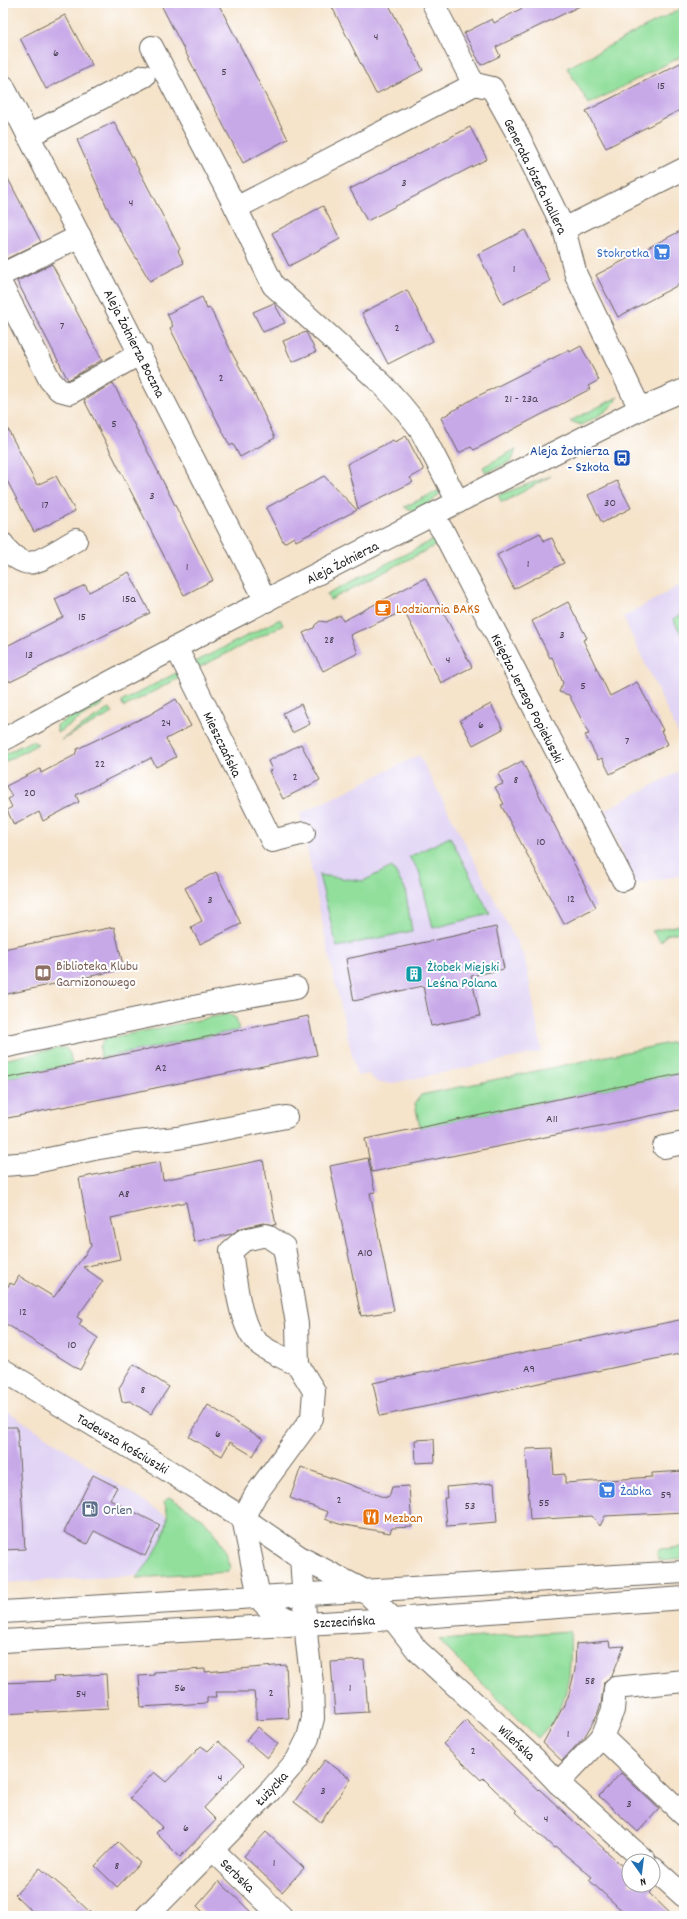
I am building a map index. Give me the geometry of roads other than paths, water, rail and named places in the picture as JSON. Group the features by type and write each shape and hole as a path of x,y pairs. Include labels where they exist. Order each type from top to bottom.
{"street":[{"path":"236,208 475,84 470,77 433,3"},
{"path":"152,47 236,208 273,285 382,384 401,405 419,427 458,502"},
{"path":"28,136 144,76"},
{"name":"Generała Józefa Hallera","path":"475,84 492,88 518,134 564,229 576,275 640,408"},
{"name":"Aleja Żołnierza Boczna","path":"3,86 8,110 28,136 141,353 266,601"},
{"path":"564,229 684,169"},
{"path":"3,274 80,236"},
{"path":"3,288 50,380 58,390 70,393 141,353"},
{"name":"Aleja Żołnierza","path":"3,740 176,647 433,516 640,408 684,390"},
{"name":"Księdza Jerzego Popiełuszki","path":"433,516 444,533 623,880"},
{"path":"3,544 5,548 20,561 33,563 76,540"},
{"name":"Mieszczańska","path":"176,647 272,841 304,832"},
{"path":"3,1047 237,998 296,988"},
{"path":"3,1165 31,1163 101,1148 136,1142 177,1138 286,1118"},
{"path":"298,1365 258,1344 246,1325 239,1302 231,1251 244,1240 266,1235 284,1247 297,1324 298,1365 314,1391 312,1418 256,1494 243,1518 259,1597 264,1604 275,1613 305,1624"},
{"name":"Tadeusza Kościuszki","path":"3,1370 164,1468 243,1518 301,1558 365,1591"},
{"path":"301,1558 303,1594"},
{"name":"Szczecińska","path":"3,1612 684,1572"},
{"name":"Wileńska","path":"365,1591 393,1619 417,1650 535,1759 558,1783 636,1853"},
{"name":"Łużycka","path":"147,1916 213,1850 297,1760 308,1738 313,1718 303,1594"},
{"name":"Szczecińska","path":"3,1641 393,1619 684,1598"},
{"path":"558,1783 602,1737 612,1710 615,1688 684,1681"},
{"path":"602,1737 684,1814"},
{"name":"Serbska","path":"213,1850 281,1916"},
{"path":"661,1875 684,1896"}],"place":[{"name":"Stokrotka","path":"662,252"},
{"name":"Aleja Żołnierza - Szkoła","path":"622,458"},
{"name":"Lodziarnia BAKS","path":"383,608"},
{"name":"Biblioteka Klubu Garnizonowego","path":"43,973"},
{"name":"Żłobek Miejski Leśna Polana","path":"414,974"},
{"name":"Żabka","path":"607,1490"},
{"name":"Orlen","path":"90,1509"},
{"name":"Mezban","path":"371,1517"}]}
